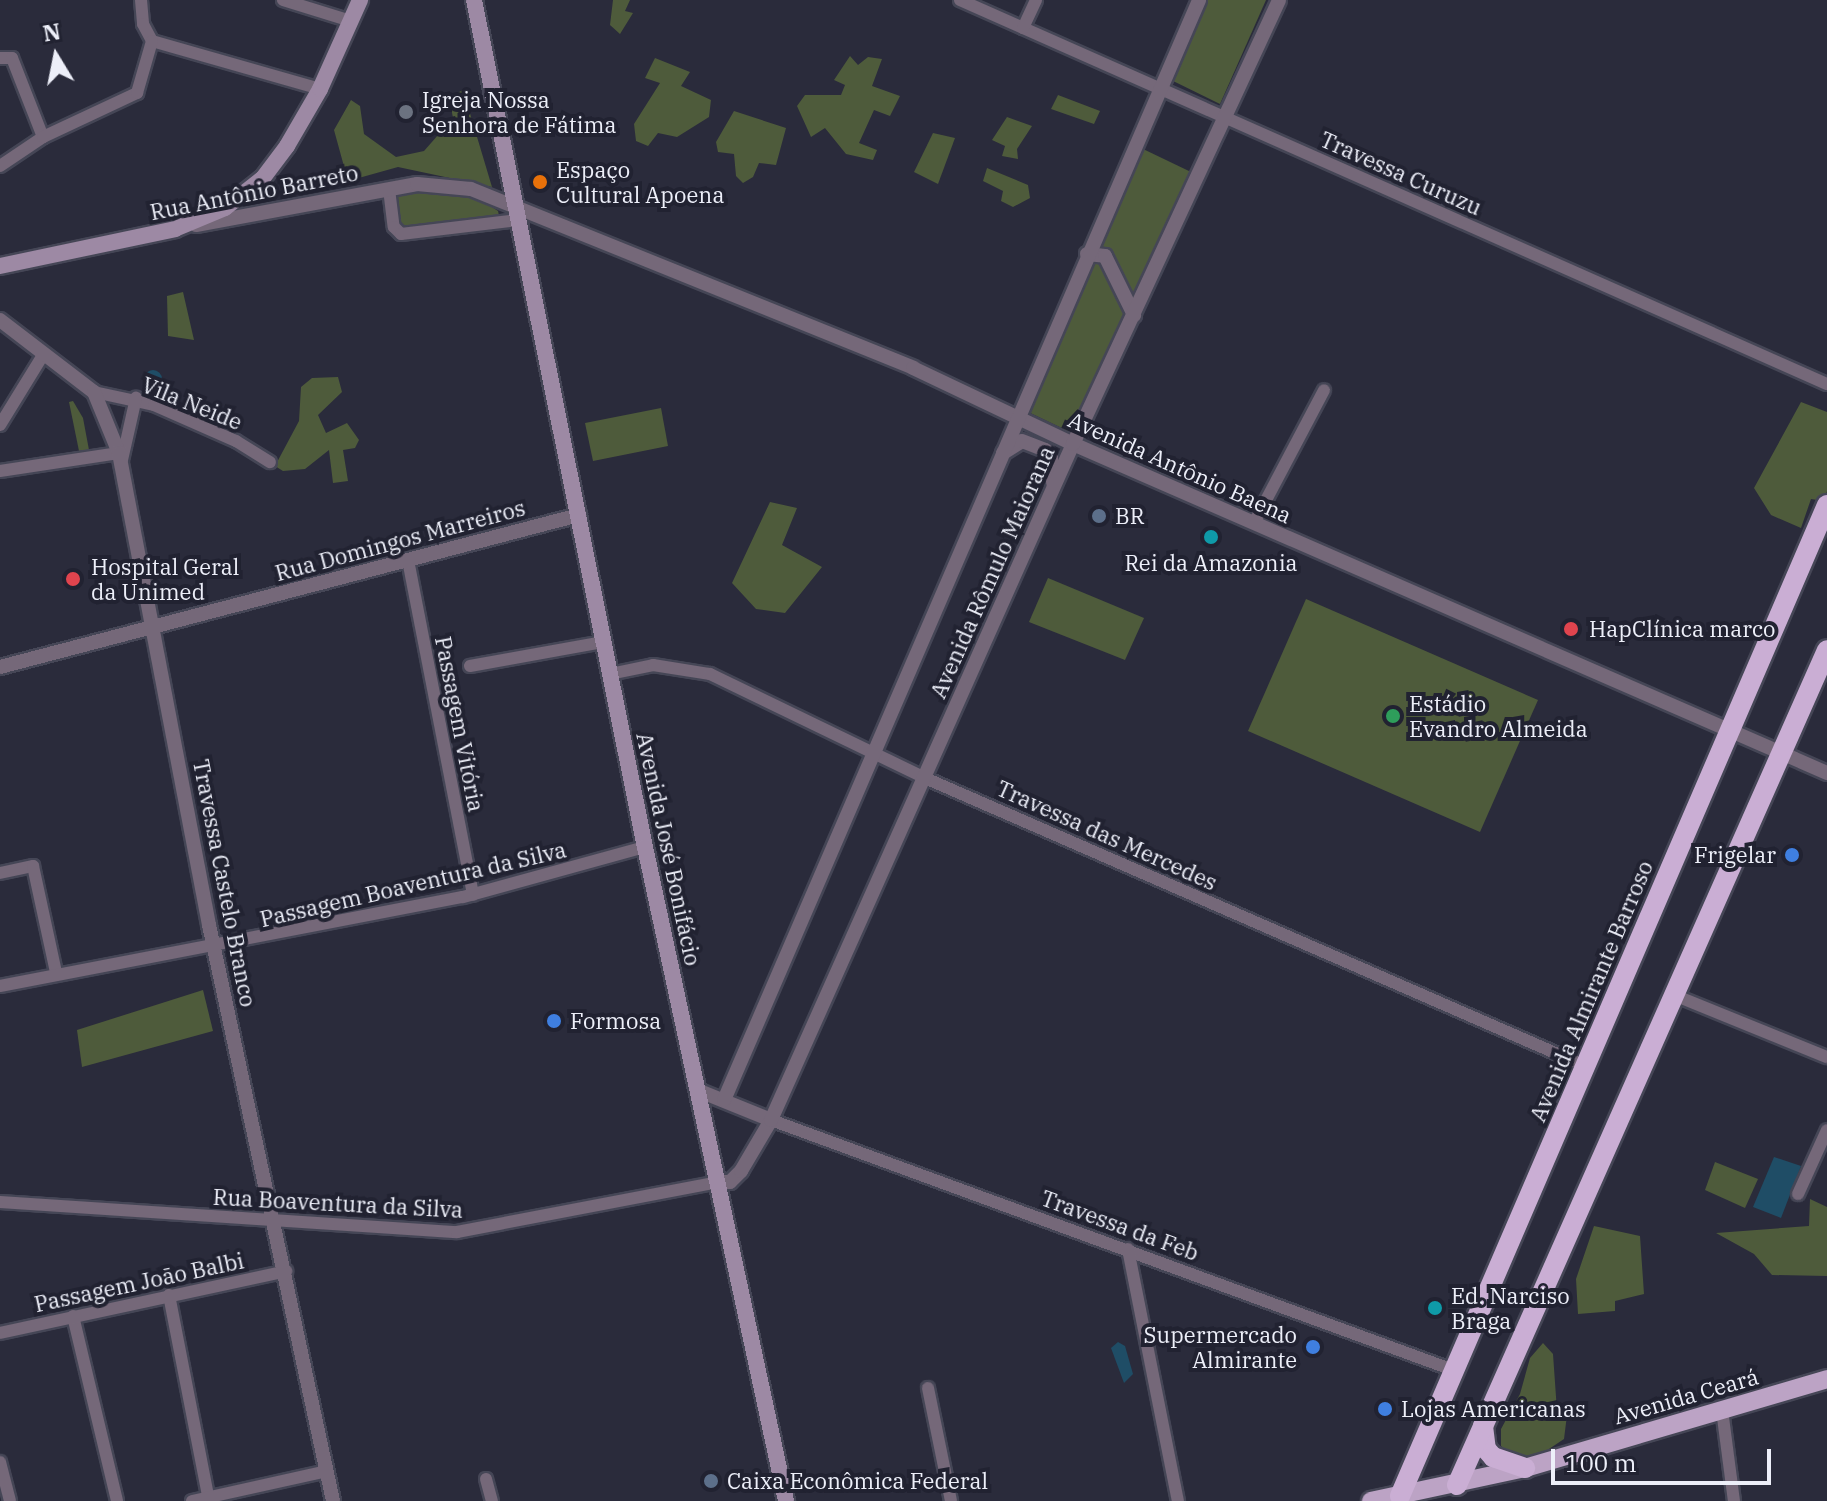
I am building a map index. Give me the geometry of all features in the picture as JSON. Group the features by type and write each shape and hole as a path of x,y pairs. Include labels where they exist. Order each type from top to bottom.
{"highway":[{"name":"Avenida Almirante Barroso","path":"1409,1494 1453,1370 1827,505"},
{"path":"1454,1493 1827,650"},
{"path":"1483,1425 1486,1449 1493,1457 1525,1468"}],"main road":[{"path":"175,229 225,208 263,178 320,89 360,0"},
{"name":"Avenida José Bonifácio","path":"474,0 645,847 786,1501"},
{"name":"Rua Antônio Barreto","path":"0,266 175,229"},
{"name":"Avenida Ceará","path":"1371,1501 1409,1494 1454,1493 1525,1468 1827,1379"}],"street":[{"path":"0,166 43,137 137,93 152,41 143,24 141,0"},
{"path":"283,0 351,21"},
{"name":"Travessa Curuzu","path":"960,0 1827,384"},
{"path":"1023,28 1036,0"},
{"name":"Avenida Rômulo Maiorana","path":"724,1100 1158,86 1199,0"},
{"name":"Avenida Rômulo Maiorana","path":"719,1182 730,1182 741,1171 771,1120 1073,444 1279,0"},
{"path":"152,41 320,89"},
{"path":"0,58 12,58 43,137"},
{"name":"Rua Antônio Barreto","path":"175,229 389,189 452,184 516,212"},
{"path":"389,189 394,227 401,234 516,212"},
{"name":"Avenida Antônio Baena","path":"516,212 913,368 1015,419 1827,773"},
{"path":"1087,254 1105,256 1134,315"},
{"path":"0,320 94,392"},
{"path":"0,425 43,355"},
{"path":"1254,523 1324,390"},
{"name":"Vila Neide","path":"94,392 136,398 236,441 270,462"},
{"name":"Travessa Castelo Branco","path":"94,392 120,458 213,942 276,1223 333,1501"},
{"path":"0,471 120,458 136,398"},
{"path":"999,456 1022,441 1045,450 1051,458 1052,491"},
{"name":"Rua Domingos Marreiros","path":"0,667 579,515"},
{"name":"Passagem Vitória","path":"408,560 473,895"},
{"path":"470,666 604,642"},
{"name":"Travessa das Mercedes","path":"610,674 653,665 710,674 925,778 1585,1066"},
{"name":"Passagem Boaventura da Silva","path":"1,986 56,972 213,942 253,941 473,895 645,847"},
{"path":"0,873 33,866 56,972"},
{"path":"0,972 1,986"},
{"path":"1674,995 1827,1057"},
{"path":"697,1090 771,1120"},
{"name":"Travessa da Feb","path":"771,1120 1453,1370"},
{"path":"1798,1194 1827,1130"},
{"name":"Rua Boaventura da Silva","path":"0,1202 276,1223 457,1232 719,1182"},
{"path":"1128,1249 1178,1501"},
{"name":"Passagem João Balbi","path":"0,1333 286,1271"},
{"path":"169,1295 209,1499"},
{"path":"73,1316 117,1501"},
{"path":"928,1388 951,1501"},
{"path":"1722,1410 1734,1501"},
{"path":"0,1462 10,1501"},
{"path":"192,1501 327,1471"},
{"path":"486,1479 492,1501"}],"green space":[{"path":"613,0 630,0 625,11 633,13 620,34 610,25"},
{"path":"1203,0 1266,0 1220,104 1167,78"},
{"path":"850,56 858,65 868,57 882,59 872,86 900,96 890,116 874,110 859,143 877,150 873,160 846,154 825,128 811,137 797,106 805,95 841,95 845,85 834,80"},
{"path":"655,58 690,72 681,86 711,100 709,117 677,137 658,133 648,146 636,141 634,124 660,83 645,78"},
{"path":"463,90 492,187 398,167 348,181 334,130 351,100 360,106 364,134 396,157 424,151 453,118 449,97"},
{"path":"1058,95 1100,111 1094,124 1051,109"},
{"path":"734,111 786,128 776,165 759,163 753,177 743,183 736,176 734,154 718,152 716,142"},
{"path":"1007,117 1032,126 1017,149 1018,159 1002,156 1005,146 992,140"},
{"path":"933,133 955,138 938,184 914,172"},
{"path":"1141,148 1191,172 1070,432 1024,410"},
{"path":"987,168 1028,185 1030,198 1013,207 1001,201 1003,191 983,181"},
{"path":"423,189 474,195 498,211 500,220 402,230 393,194"},
{"path":"183,292 194,340 168,336 167,296"},
{"path":"338,377 342,392 318,415 326,433 347,423 359,440 355,448 343,450 348,481 333,483 329,450 305,469 283,471 275,466 299,421 301,387 312,378"},
{"path":"73,401 83,418 89,450 79,451 69,402"},
{"path":"1801,402 1827,412 1827,491 1824,501 1811,499 1801,528 1771,515 1754,488"},
{"path":"661,408 668,446 593,461 585,423"},
{"path":"770,502 797,508 782,545 822,567 785,613 756,609 732,583"},
{"path":"1048,578 1144,618 1125,660 1029,622"},
{"name":"Estádio Evandro Almeida","path":"1306,599 1538,700 1480,832 1248,731"},
{"path":"203,990 213,1031 82,1067 77,1030"},
{"path":"1715,1162 1758,1179 1745,1208 1705,1190"},
{"path":"1810,1199 1827,1207 1827,1276 1772,1275 1754,1254 1716,1233 1809,1226"},
{"path":"1594,1226 1640,1236 1644,1294 1615,1301 1615,1311 1578,1314 1576,1279"},
{"path":"1543,1343 1553,1354 1557,1411 1567,1415 1564,1439 1531,1461 1516,1460 1501,1446 1501,1429 1520,1394 1530,1358"}],"water":[{"path":"153,370 162,379 153,388 144,379"},
{"path":"1774,1157 1801,1166 1781,1218 1753,1207"},
{"path":"1118,1342 1125,1346 1133,1374 1124,1383 1111,1348"}],"place":[{"name":"Igreja Nossa Senhora de Fátima","path":"406,112"},
{"name":"Espaço Cultural Apoena","path":"540,182"},
{"name":"BR","path":"1099,516"},
{"name":"Rei da Amazonia","path":"1211,537"},
{"name":"Hospital Geral da Unimed","path":"73,579"},
{"name":"HapClínica marco","path":"1571,629"},
{"name":"Estádio Evandro Almeida","path":"1393,716"},
{"name":"Frigelar","path":"1792,855"},
{"name":"Formosa","path":"554,1021"},
{"name":"Ed. Narciso Braga","path":"1435,1308"},
{"name":"Supermercado Almirante","path":"1313,1347"},
{"name":"Lojas Americanas","path":"1385,1409"},
{"name":"Caixa Econômica Federal","path":"711,1481"}]}
